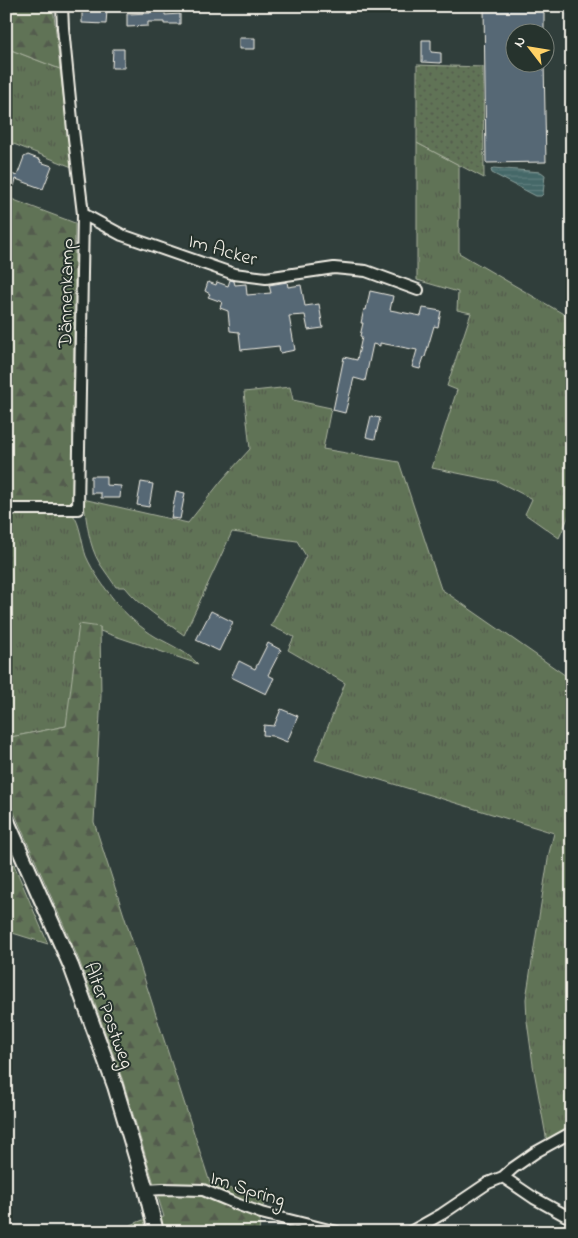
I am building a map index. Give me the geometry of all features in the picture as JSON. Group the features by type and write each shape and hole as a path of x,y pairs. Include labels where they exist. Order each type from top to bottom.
{"main road":[{"name":"Alter Postweg","path":"6,819 71,966 115,1086 146,1190 156,1232"}],"street":[{"name":"Dännenkamp","path":"6,509 78,509 84,214 73,130 62,6"},
{"name":"Im Acker","path":"84,214 122,235 234,274 266,278 334,268 366,271 418,290"},
{"path":"410,1232 442,1214 488,1183 503,1177 536,1152 572,1132"},
{"path":"503,1177 534,1198 572,1219"},
{"name":"Im Spring","path":"146,1190 203,1190 262,1213 337,1232"}],"green space":[{"path":"6,6 53,6 60,69 6,48"},
{"path":"6,48 60,69 72,167 6,141"},
{"path":"417,65 483,67 484,178 417,143"},
{"path":"417,143 459,165 459,253 572,319 572,509 559,538 525,514 532,499 497,481 432,468 457,390 447,386 471,313 457,310 458,292 417,280"},
{"path":"6,197 75,223 72,505 6,505"},
{"path":"290,387 293,400 331,408 323,449 399,462 441,589 572,680 572,1128 547,1142 533,1065 526,999 549,853 554,833 315,760 345,683 288,650 294,637 271,626 306,556 297,541 232,532 184,635 145,607 125,587 116,587 100,564 93,549 88,532 83,499 188,523 222,480 250,449 244,392"},
{"path":"6,515 73,515 81,534 86,556 95,574 119,606 145,630 184,652 198,664 100,631 100,627 66,726 6,738"},
{"path":"79,624 100,627 101,696 94,822 211,1186 267,1193 261,1213 259,1232 114,1232 143,1220 164,1217 123,1081 79,960 6,794 6,738 66,726"},
{"path":"6,846 48,944 6,931"}],"water":[{"path":"493,168 541,172 545,175 543,194 536,196 492,173 491,170"}],"building":[{"path":"82,6 95,6 95,10 107,10 106,24 82,23"},
{"path":"150,6 165,6 165,15 180,14 180,24 148,22 148,26 127,27 127,14 150,13"},
{"path":"484,6 544,6 544,22 506,22 506,72 544,72 546,162 486,163"},
{"path":"239,38 255,38 255,49 239,49"},
{"path":"422,40 431,40 431,52 441,53 441,63 422,62"},
{"path":"113,49 124,49 124,68 112,68"},
{"path":"28,155 52,166 43,189 16,179 14,186 6,183 6,172 17,176 24,157"},
{"path":"230,280 234,281 235,285 246,284 247,295 271,293 269,285 287,282 288,287 301,285 305,306 319,304 323,328 308,330 305,315 289,316 295,350 280,353 279,346 241,350 239,332 230,331 228,311 220,308 222,302 208,297 210,294 205,291 208,282 216,285 217,282 228,286"},
{"path":"370,291 393,296 390,310 421,316 423,308 441,311 438,327 434,326 420,369 412,367 417,350 380,343 380,346 373,344 365,381 354,378 345,413 333,410 344,357 357,360 362,337 360,336 363,323 361,323"},
{"path":"371,416 380,418 375,439 366,437"},
{"path":"91,476 106,476 106,485 121,486 120,498 101,498 101,493 91,493"},
{"path":"141,482 153,484 149,507 137,505"},
{"path":"176,491 185,493 180,519 171,518"},
{"path":"211,611 233,622 219,651 196,640"},
{"path":"268,643 281,650 268,675 274,678 266,694 231,677 239,661 255,669"},
{"path":"281,709 298,716 287,742 272,736 263,735 264,725 274,726"}]}
